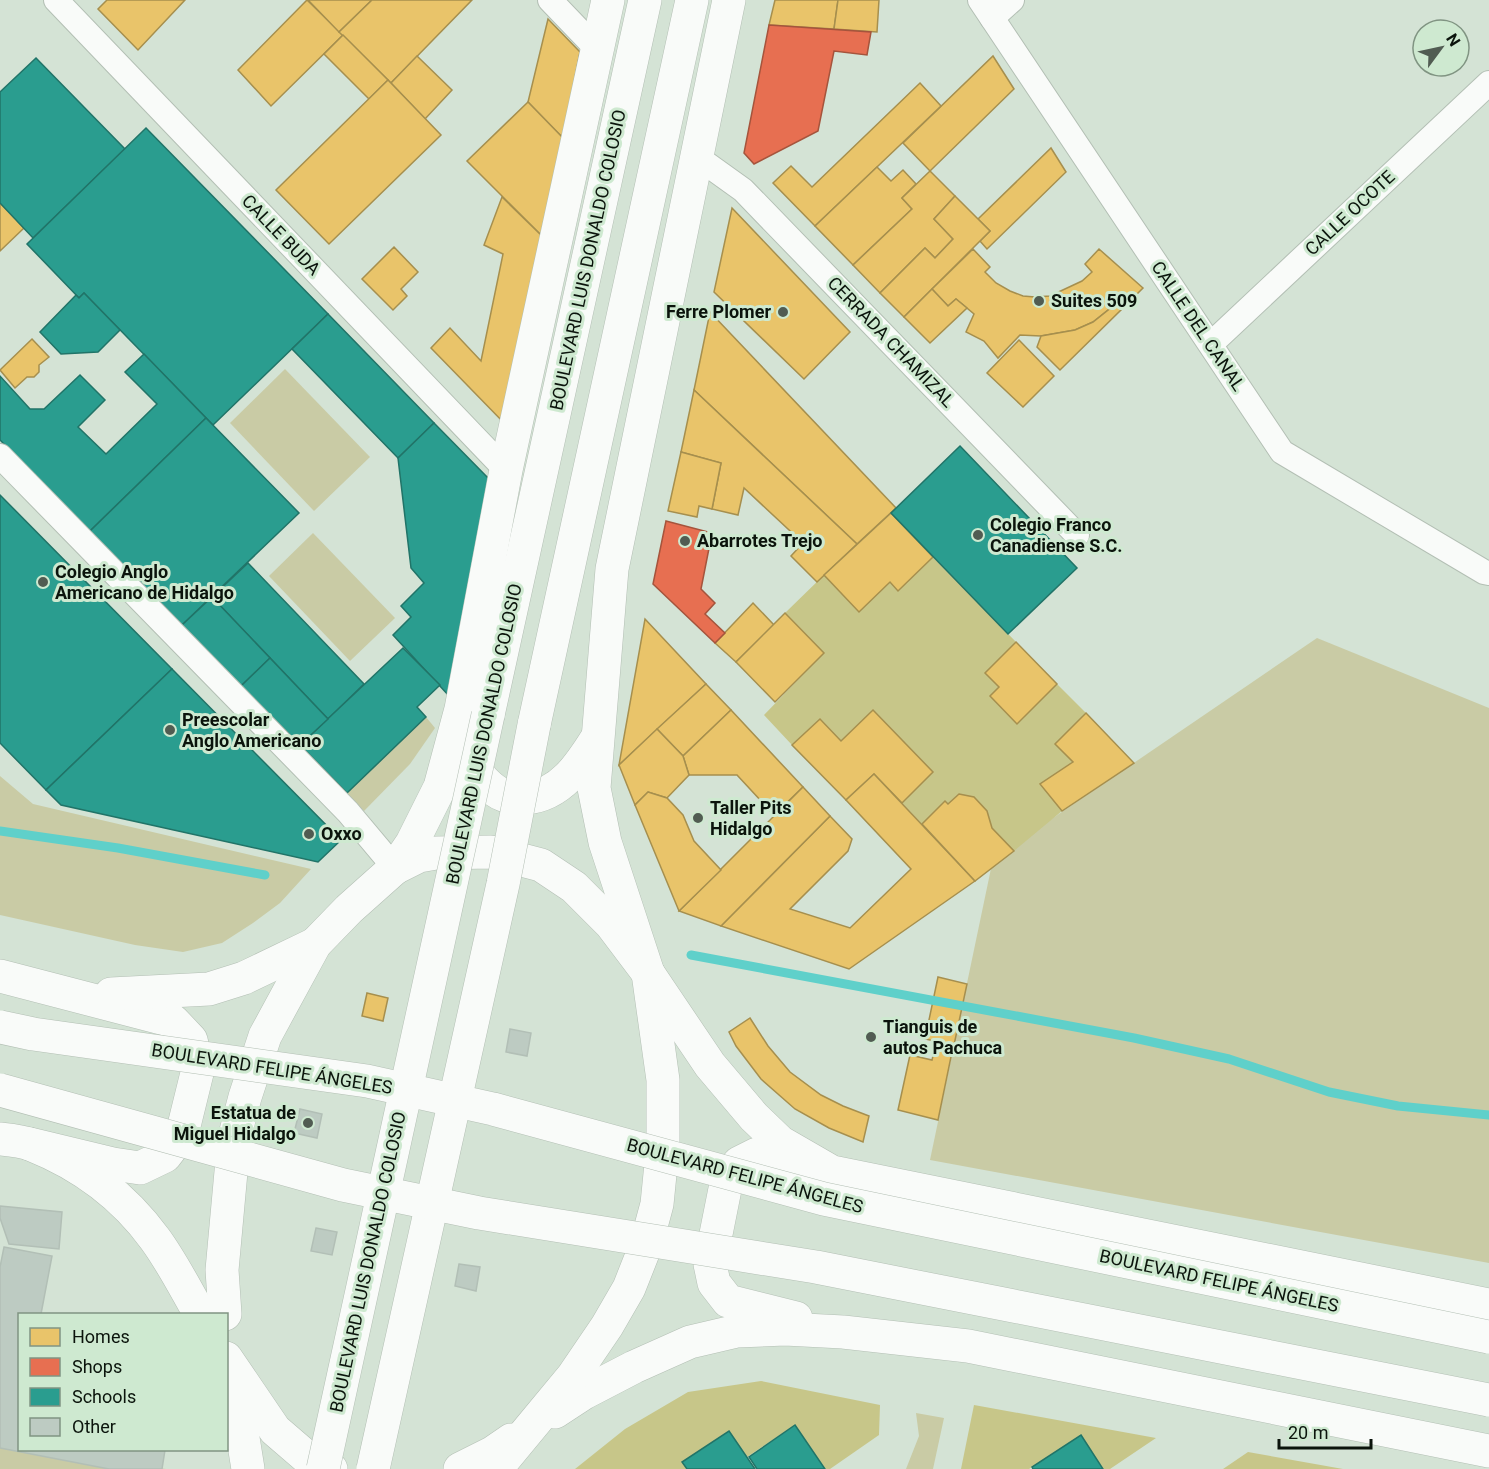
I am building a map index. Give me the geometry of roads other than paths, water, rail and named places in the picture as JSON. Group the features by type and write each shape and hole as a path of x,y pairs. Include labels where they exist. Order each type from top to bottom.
{"main road":[{"name":"BOULEVARD LUIS DONALDO COLOSIO","path":"225,1313 222,1270 234,1139 265,1036 315,944 349,909 395,868 412,843 440,787 462,709 506,470 608,0"},
{"name":"BOULEVARD LUIS DONALDO COLOSIO","path":"323,1469 645,0"},
{"path":"373,1469 504,884 534,724 692,0"},
{"path":"496,1469 573,1376 608,1326 629,1288 646,1245 657,1204 663,1144 663,1080 648,973 605,842 594,788 612,568 729,0"},
{"path":"462,709 465,750 483,780 497,793 511,799 537,797 561,784 581,763 597,738"},
{"path":"395,868 419,856 436,853 491,852 541,865 574,887 611,924 648,973 710,1065 754,1117 780,1142 831,1172"},
{"path":"77,994 208,989 244,978 315,944"},
{"path":"0,976 77,994 173,1021 191,1040 198,1069 182,1134 165,1156 140,1168 15,1141"},
{"name":"BOULEVARD FELIPE ÁNGELES","path":"0,1027 33,1034 367,1081 493,1109 824,1199 1489,1337"},
{"path":"0,1090 354,1188 479,1213 816,1267 1489,1400"},
{"path":"15,1141 71,1164 107,1186 127,1205 155,1239 199,1313"},
{"path":"843,1332 728,1301 714,1283 710,1264 727,1179 739,1163 758,1154 786,1158 831,1172 1489,1305"},
{"path":"460,1469 492,1453 584,1393 690,1342 737,1331 784,1329 843,1332 968,1346 1489,1451"},
{"path":"229,1363 248,1469"},
{"path":"229,1363 275,1430 311,1461 332,1469"}],"street":[{"name":"CALLE BUDA","path":"56,0 506,470"},
{"path":"550,0 597,49"},
{"path":"986,9 1012,0"},
{"name":"CALLE DEL CANAL","path":"986,9 1282,452 1487,570"},
{"name":"CALLE OCOTE","path":"1211,344 1489,83"},
{"name":"CERRADA CHAMIZAL","path":"697,157 743,190 1077,535"},
{"path":"0,456 348,812 395,868"}],"waterway":[{"path":"0,831 118,848 265,875"},
{"path":"691,955 1134,1038 1229,1059 1329,1092 1398,1106 1489,1115"}],"place":[{"name":"Suites 509","path":"1039,301"},
{"name":"Ferre Plomer","path":"783,312"},
{"name":"Colegio Franco Canadiense S.C.","path":"978,535"},
{"name":"Abarrotes Trejo","path":"685,541"},
{"name":"Colegio Anglo Americano de Hidalgo","path":"43,582"},
{"name":"Preescolar Anglo Americano","path":"170,730"},
{"name":"Taller Pits Hidalgo","path":"698,818"},
{"name":"Oxxo","path":"309,834"},
{"name":"Tianguis de autos Pachuca","path":"871,1037"},
{"name":"Estatua de Miguel Hidalgo","path":"308,1123"}]}
